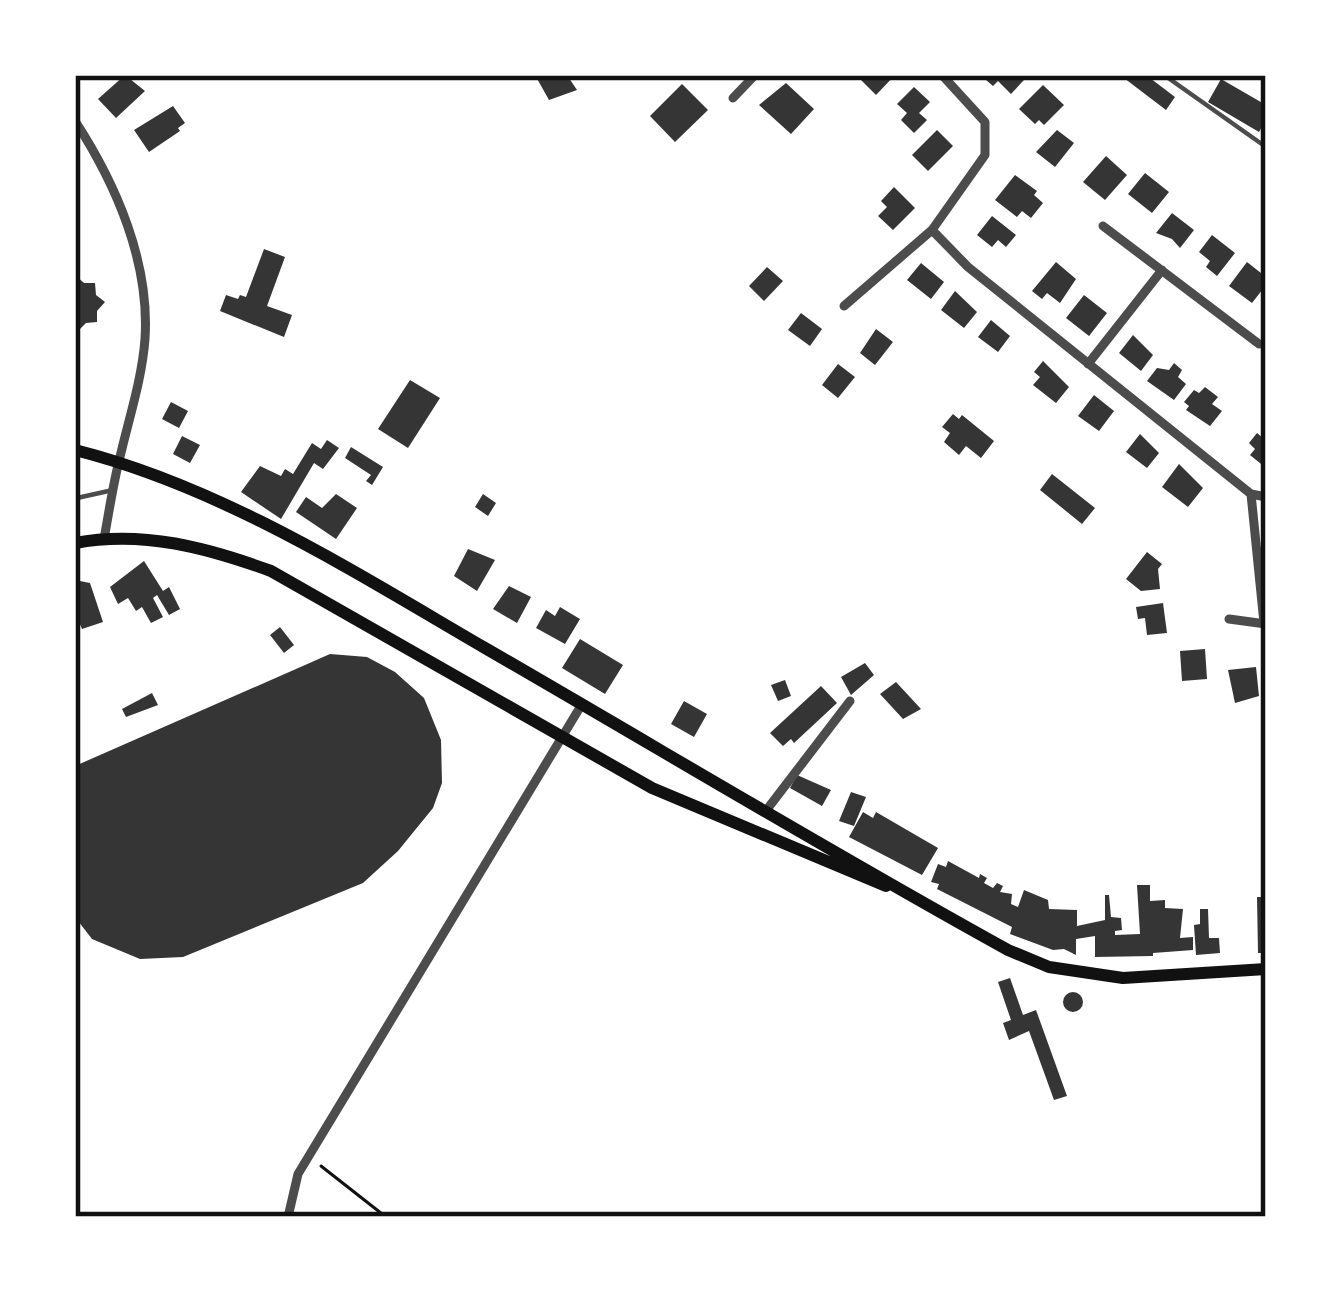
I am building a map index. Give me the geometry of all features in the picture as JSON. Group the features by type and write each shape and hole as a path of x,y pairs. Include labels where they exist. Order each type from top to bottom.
{"main road":[{"path":"75,450 181,485 344,566 909,896"},
{"path":"75,543 158,541 213,550 272,571 652,788 909,896 1008,950 1080,975 1123,978 1266,969"},
{"path":"749,829 765,812"}],"street":[{"path":"733,98 755,75"},
{"path":"844,305 932,230 986,155 985,122 942,75"},
{"path":"75,121 110,180 135,252 145,299 145,340 136,397 104,539"},
{"path":"1103,226 1259,344"},
{"path":"932,230 968,267 1088,364 1251,494 1266,497"},
{"path":"1088,364 1162,271"},
{"path":"1229,620 1265,623 1251,494"},
{"path":"765,812 850,700"},
{"path":"288,1217 298,1174 308,1156 582,704"}],"lane":[{"path":"1164,75 1266,147"},
{"path":"77,498 113,490"}],"path":[{"path":"308,1156 386,1217"}],"building":[{"path":"125,75 145,91 116,118 98,99"},
{"path":"535,75 567,75 577,90 549,100"},
{"path":"856,75 895,75 876,95"},
{"path":"991,75 1019,75 1024,80 1011,94 998,81 993,86 986,80"},
{"path":"1120,75 1146,75 1175,97 1166,110"},
{"path":"1221,79 1266,105 1266,120 1259,132 1208,102"},
{"path":"786,83 814,109 791,134 759,105"},
{"path":"682,84 708,110 675,142 650,116"},
{"path":"1043,85 1064,105 1044,125 1039,120 1035,124 1019,109"},
{"path":"914,87 930,102 919,113 927,120 914,133 901,120 907,113 897,104"},
{"path":"173,106 185,123 149,152 134,130"},
{"path":"937,130 953,146 928,171 912,155"},
{"path":"1057,130 1074,143 1055,167 1036,152"},
{"path":"1106,156 1127,175 1105,200 1083,182"},
{"path":"1145,173 1169,192 1152,213 1128,194"},
{"path":"1015,175 1037,191 1034,195 1043,203 1031,218 1022,211 1017,217 995,200"},
{"path":"894,187 915,208 893,230 878,216 887,207 881,201"},
{"path":"1172,213 1194,230 1180,248 1156,233"},
{"path":"992,216 1016,235 1006,247 998,240 992,247 977,235"},
{"path":"1212,235 1235,253 1217,276 1199,252"},
{"path":"264,249 285,257 267,306 292,315 284,337 220,311 226,295 246,297"},
{"path":"1056,262 1076,279 1060,303 1047,293 1042,299 1032,291"},
{"path":"1247,262 1266,277 1266,285 1252,303 1229,286"},
{"path":"921,263 944,282 931,299 907,280"},
{"path":"767,267 783,281 764,301 749,286"},
{"path":"75,275 84,283 95,283 96,295 105,302 97,311 97,322 86,323 78,331"},
{"path":"955,291 977,312 964,328 941,310"},
{"path":"1084,295 1107,313 1089,336 1066,318"},
{"path":"801,313 822,329 810,346 788,330"},
{"path":"991,320 1010,336 998,352 978,337"},
{"path":"876,329 893,342 875,365 860,353"},
{"path":"1133,335 1153,355 1141,371 1119,353"},
{"path":"1043,361 1069,387 1056,403 1033,385 1040,377 1034,372"},
{"path":"1174,363 1186,384 1174,400 1147,381 1157,368 1169,370"},
{"path":"838,364 855,377 838,398 822,385"},
{"path":"410,380 440,398 408,448 378,429"},
{"path":"1205,387 1218,397 1212,404 1222,411 1210,426 1186,410 1189,406 1184,402 1194,390 1199,393"},
{"path":"1094,395 1114,411 1099,431 1078,416"},
{"path":"171,402 188,411 179,428 162,419"},
{"path":"953,414 959,419 962,415 994,441 981,458 966,446 959,455 944,442 950,433 942,427"},
{"path":"1257,433 1266,435 1266,468 1250,455 1255,449 1249,443"},
{"path":"1140,434 1159,453 1147,468 1126,452"},
{"path":"182,436 200,445 190,463 173,454"},
{"path":"327,440 339,448 323,469 314,463 281,519 241,492 260,466 281,476 285,469 293,474 312,443 321,449"},
{"path":"351,447 383,467 372,485 366,481 371,475 345,458"},
{"path":"1179,464 1203,488 1188,507 1162,487"},
{"path":"1052,474 1095,508 1082,524 1040,490"},
{"path":"336,494 357,508 336,539 296,512 306,497 322,508"},
{"path":"483,494 496,503 488,516 475,507"},
{"path":"468,549 495,560 477,591 454,576"},
{"path":"1147,552 1162,564 1160,589 1141,591 1126,579"},
{"path":"144,561 163,591 169,587 180,609 169,615 157,595 153,598 163,617 151,623 142,607 136,611 128,598 118,604 110,587"},
{"path":"75,583 90,583 103,622 82,629 75,613"},
{"path":"509,586 531,597 517,623 493,609"},
{"path":"1163,603 1167,633 1147,635 1145,618 1138,619 1136,607"},
{"path":"560,607 580,619 565,644 536,628 546,610 555,616"},
{"path":"280,627 294,645 284,653 270,635"},
{"path":"580,639 623,665 605,694 562,668"},
{"path":"1205,649 1207,679 1182,681 1180,651"},
{"path":"330,654 367,657 395,672 424,698 441,740 442,783 433,808 398,851 363,883 183,957 140,959 92,939 75,917 75,766"},
{"path":"865,663 874,675 851,695 841,677"},
{"path":"1256,667 1259,696 1235,703 1228,670"},
{"path":"785,680 791,696 778,701 771,685"},
{"path":"896,682 921,709 903,719 880,694"},
{"path":"821,686 837,703 794,743 791,739 783,746 770,733"},
{"path":"152,693 158,705 126,717 122,709"},
{"path":"684,701 707,714 694,737 671,724"},
{"path":"797,775 831,790 822,806 790,788"},
{"path":"851,792 866,797 854,826 839,821"},
{"path":"863,812 873,818 876,812 938,848 922,875 849,837"},
{"path":"948,861 987,878 984,883 993,888 997,883 1003,886 1000,892 1012,894 1011,904 1018,907 1024,890 1048,900 1049,909 1077,910 1077,926 1105,920 1105,895 1109,895 1111,917 1121,918 1122,930 1115,935 1140,934 1137,885 1150,885 1150,901 1165,900 1165,908 1183,909 1180,938 1193,937 1193,950 1095,957 1095,936 1076,939 1076,955 1053,950 1010,934 1012,927 937,889 939,884 931,882 938,864 946,867"},
{"path":"1257,897 1266,897 1266,953 1258,953"},
{"path":"1200,909 1208,909 1209,938 1219,938 1220,953 1196,955 1194,925 1200,924"},
{"path":"1010,978 1023,1015 1036,1010 1067,1096 1054,1100 1029,1031 1009,1040 1003,1023 1011,1020 998,982"},
{"path":"1073,992 1083,1002 1073,1012 1063,1002"}]}
